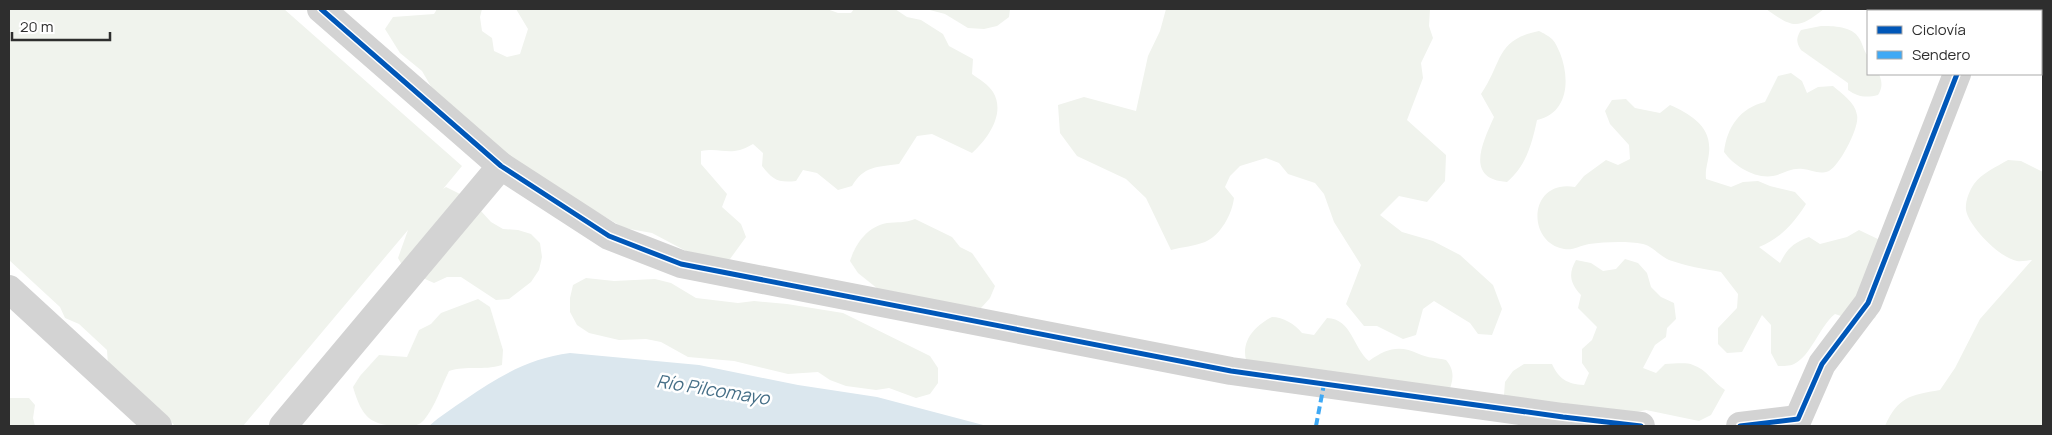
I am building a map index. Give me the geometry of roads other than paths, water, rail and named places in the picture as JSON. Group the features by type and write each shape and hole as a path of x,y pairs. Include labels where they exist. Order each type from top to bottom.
{"street":[{"path":"321,9 501,166 609,236 681,264 1231,371 1563,418 1641,426"},
{"path":"1740,426 1798,420 1822,364 1868,304 1957,75"},
{"path":"283,426 501,166"},
{"path":"9,289 158,426"}],"water":[{"name":"Río Pilcomayo","path":"570,353 699,365 798,385 877,397 987,426 429,426 478,391 515,369 555,355"}]}
